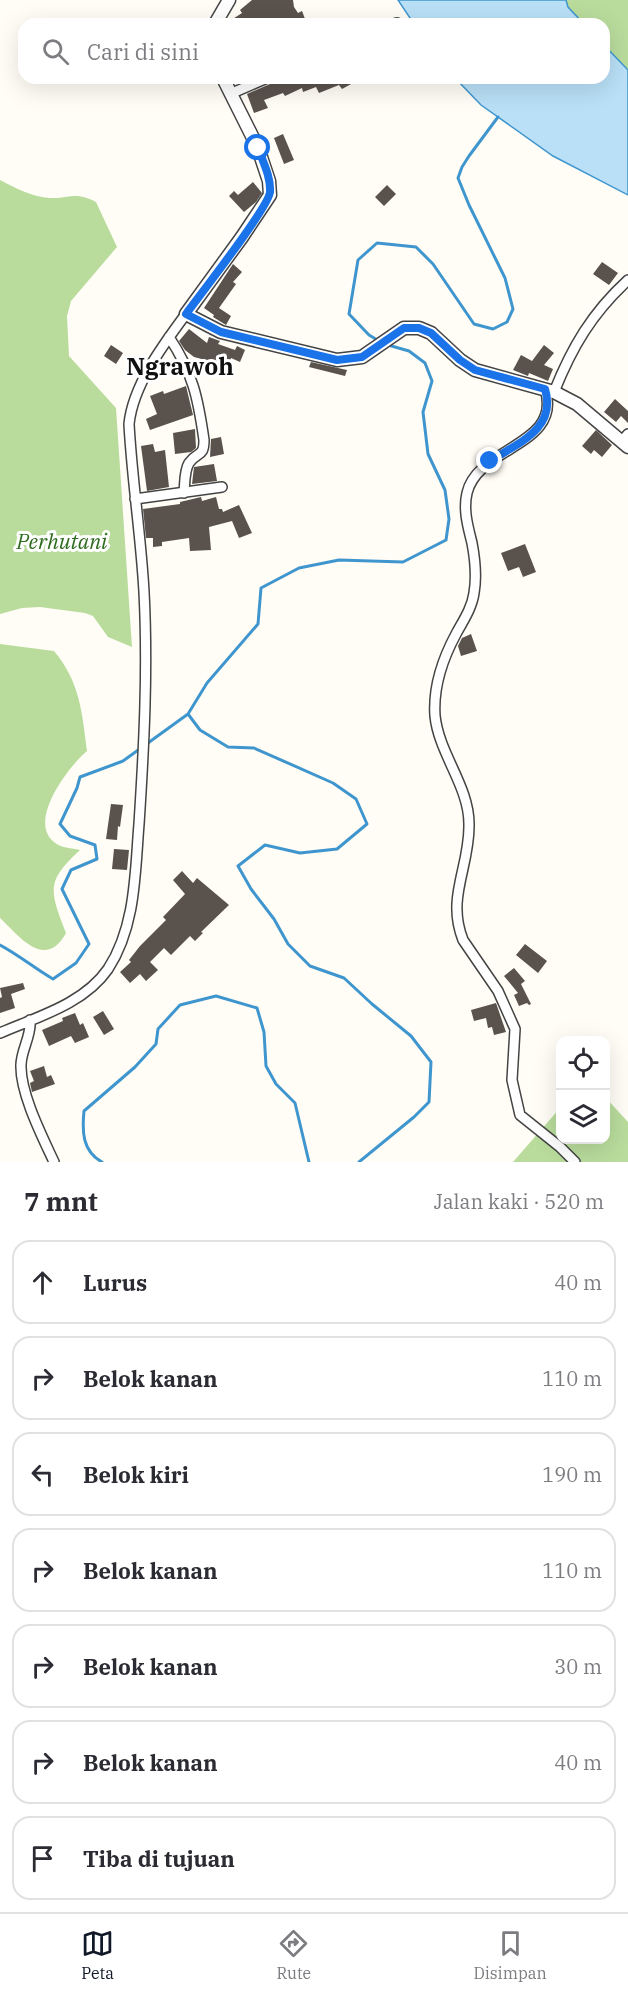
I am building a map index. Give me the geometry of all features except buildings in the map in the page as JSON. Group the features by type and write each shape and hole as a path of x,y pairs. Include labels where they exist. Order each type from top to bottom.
{"street":[{"path":"218,18 229,0"},
{"path":"0,1033 78,997 95,984 108,968 124,934 131,910 137,869 144,753 146,657 144,591 130,419 136,398 156,356 243,237 270,195 269,181 258,148 226,84"},
{"path":"230,94 253,84"},
{"path":"575,1162 520,1115 512,1080 515,1029 498,991 463,940 457,925 456,901 467,856 470,823 463,796 438,735 435,694 448,648 473,601 476,582 474,553 465,504 471,482 490,461 540,427 548,409 550,391 573,347 607,301 628,280"},
{"path":"186,314 221,332 337,360 368,355 404,328 419,328 431,333 460,360 475,370 550,391 577,404 626,441"},
{"path":"169,337 183,358 191,377 204,440 202,454 190,461 187,467 184,493"},
{"path":"135,499 222,488"},
{"path":"30,1020 30,1030 21,1063 23,1083 26,1096 54,1162"}],"green space":[{"path":"566,0 628,0 628,70 610,51 610,18 578,18 568,7"},
{"name":"Perhutani","path":"0,180 37,196 57,198 77,196 96,202 117,247 71,301 67,316 69,356 116,408 132,647 108,637 93,616 85,613 40,607 22,608 0,614"},
{"path":"0,644 54,651 75,686 83,723 87,751 70,769 54,794 45,821 47,833 54,842 63,847 80,850 56,879 54,897 66,933 58,944 50,949 41,950 32,946 0,918"},
{"path":"610,1102 628,1122 628,1162 513,1162 556,1113 556,1144 610,1144"}],"water":[{"path":"398,0 566,0 568,7 578,18 410,18"},
{"path":"610,51 628,70 628,195 553,156 481,105 461,84 610,84"}],"waterway":[{"path":"379,341 369,335 349,314 358,260 377,243 416,247 433,264 474,324 493,329 507,322 513,309 505,278 458,178 469,156 498,117"},
{"path":"0,945 53,979 76,963 89,944 62,889 71,870 97,859 95,845 70,836 60,824 80,777 123,761 188,714 207,683 258,624 261,588 299,568 339,560 403,562 446,540 449,519 445,490 428,454 423,412 432,381 425,363 409,351 388,345"},
{"path":"188,714 200,730 228,747 254,748 333,783 356,799 367,824 337,849 300,853 265,845 238,866 288,944 310,966 344,978 411,1036 431,1062 429,1102 359,1162"},
{"path":"102,1162 90,1152 87,1146 83,1126 84,1111 135,1067 156,1044 158,1029 180,1005 216,996 257,1008 264,1032 266,1066 276,1084 295,1103 309,1162"}],"district":[{"name":"Ngrawoh","path":"180,366"}],"route":[{"path":"258,148 269,181 270,195 243,237 186,314 221,332 337,360 368,355 404,328 419,328 431,333 460,360 475,370 545,389 548,409 540,427 490,461"}]}
